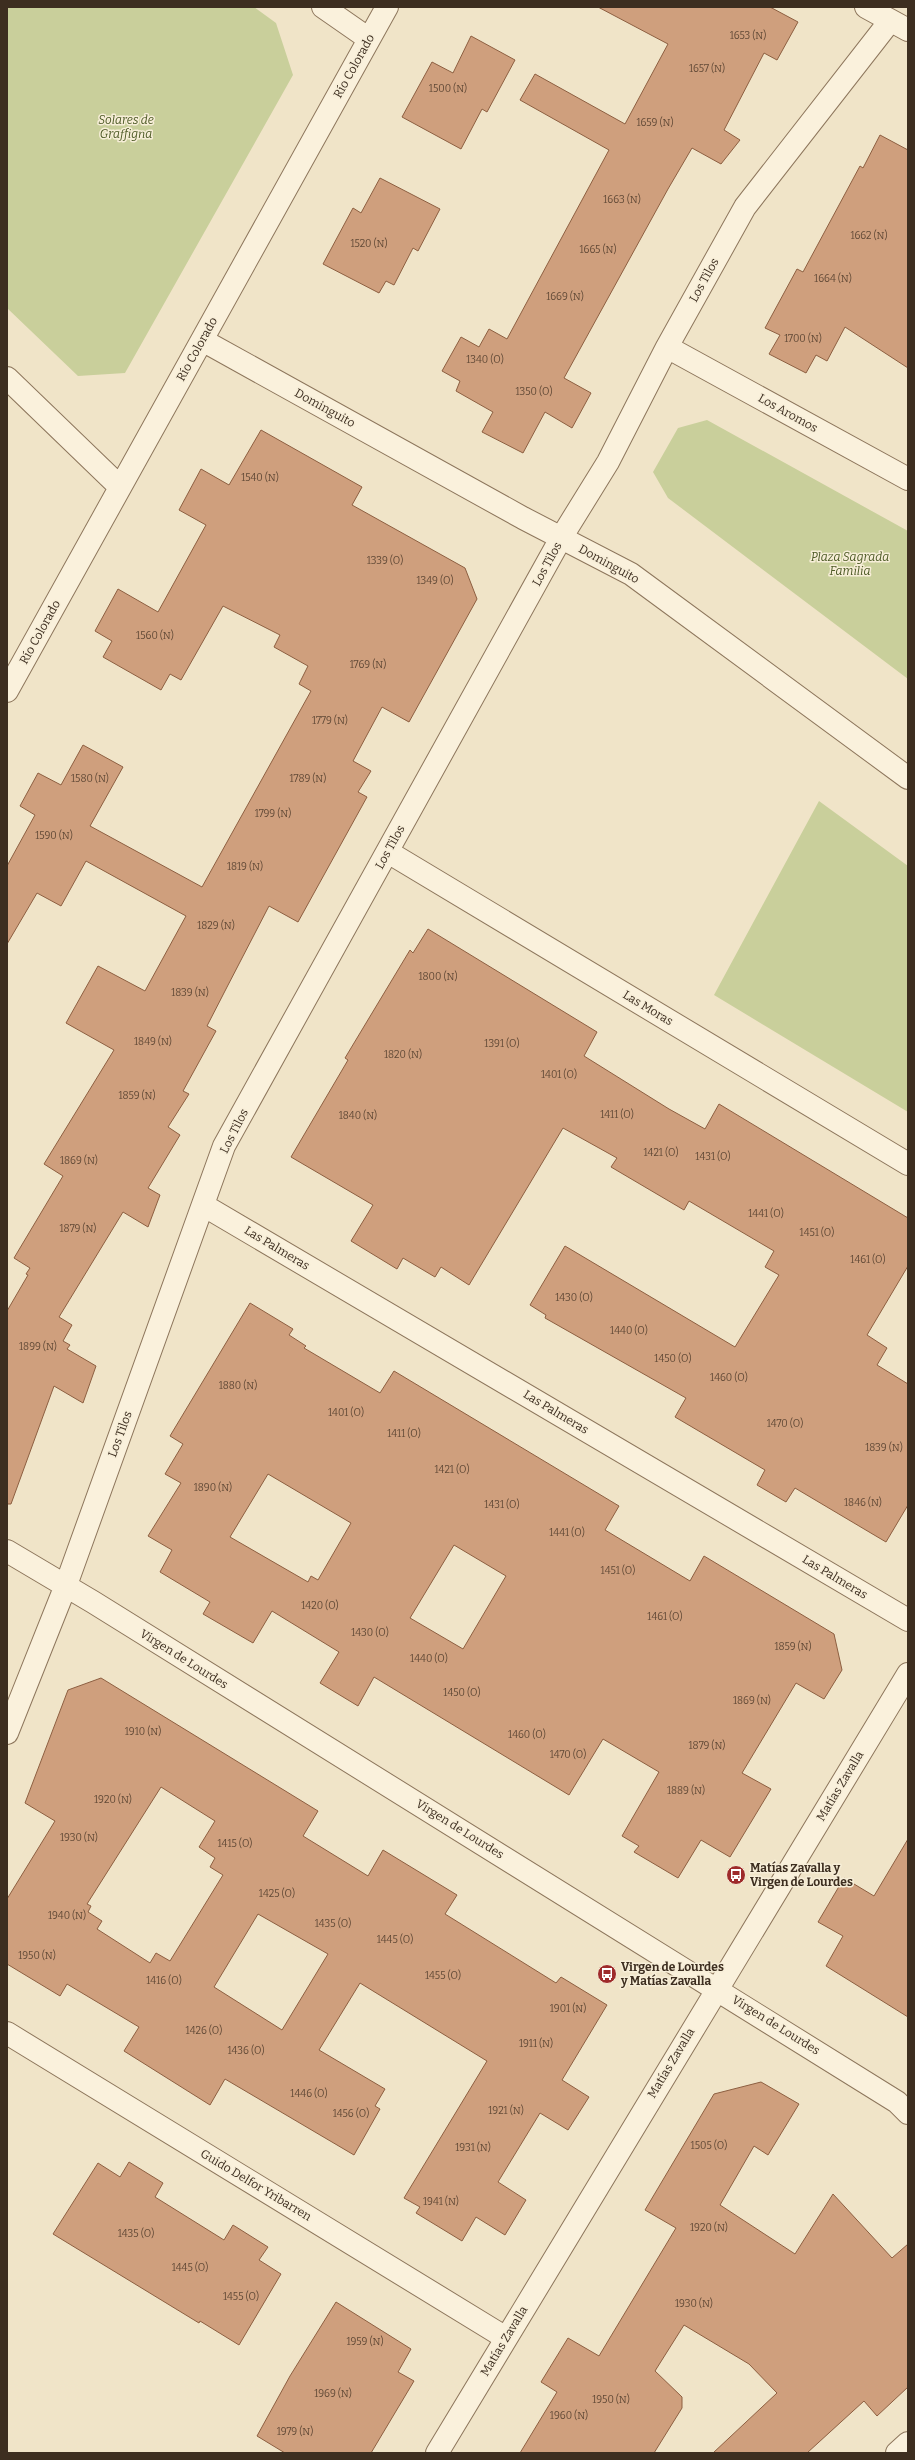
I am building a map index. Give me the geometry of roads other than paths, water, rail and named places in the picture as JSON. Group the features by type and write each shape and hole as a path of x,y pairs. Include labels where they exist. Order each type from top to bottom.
{"street":[{"path":"323,7 369,39"},
{"name":"Río Colorado","path":"7,691 387,7"},
{"path":"866,7 899,26"},
{"name":"Los Tilos","path":"7,1733 66,1586 224,1146 561,538 608,462 667,347 745,207 899,26"},
{"name":"Dominguito","path":"202,340 561,538 630,574 908,778"},
{"name":"Los Aromos","path":"667,347 908,479"},
{"path":"7,378 120,487"},
{"name":"Las Moras","path":"388,852 908,1164"},
{"name":"Las Palmeras","path":"203,1205 908,1620"},
{"name":"Virgen de Lourdes","path":"7,1551 716,1988 897,2102 908,2113"},
{"name":"Matías Zavalla","path":"437,2453 716,1988 908,1674"},
{"name":"Guido Delfor Yribarren","path":"7,2033 506,2338"},
{"path":"897,2453 908,2443"}],"place":[{"name":"Matías Zavalla y Virgen de Lourdes","path":"736,1875"},
{"name":"Virgen de Lourdes y Matías Zavalla","path":"607,1974"}],"park label":[{"name":"Solares de Graffigna","path":"126,127"},
{"name":"Plaza Sagrada Familia","path":"850,564"}]}
